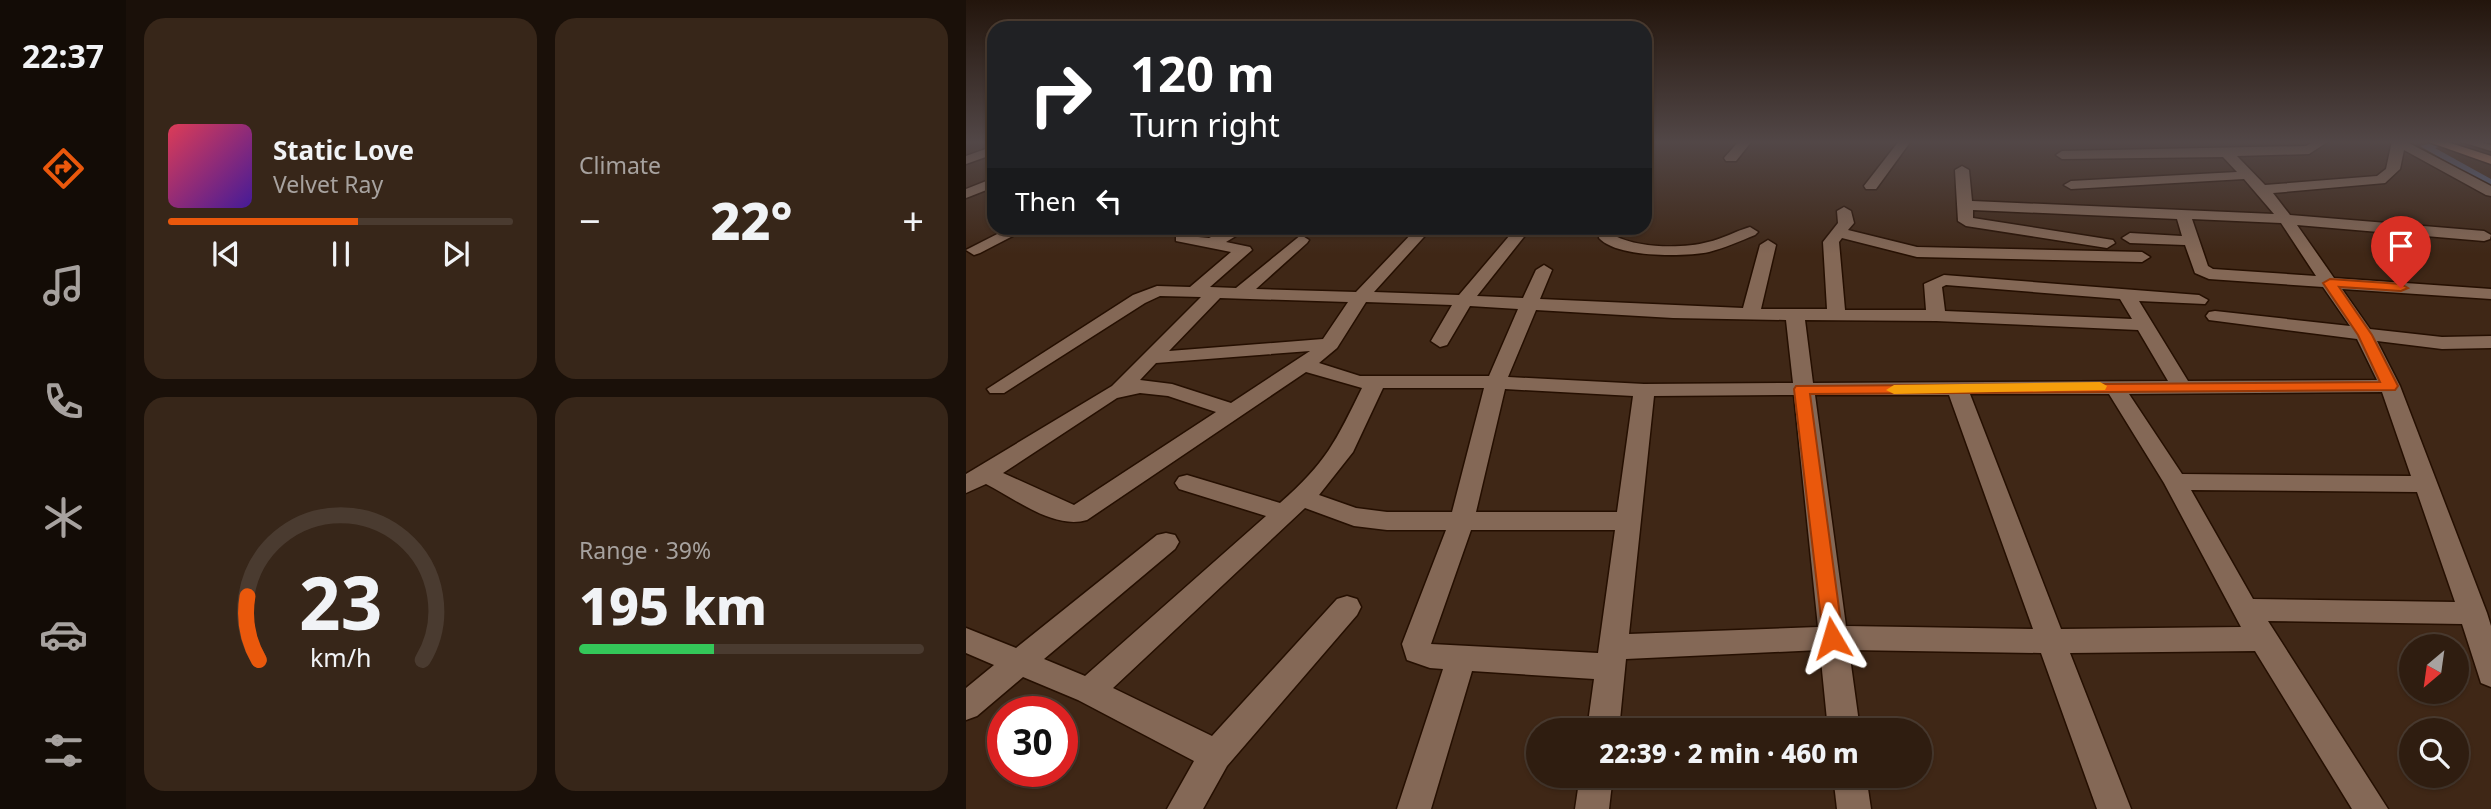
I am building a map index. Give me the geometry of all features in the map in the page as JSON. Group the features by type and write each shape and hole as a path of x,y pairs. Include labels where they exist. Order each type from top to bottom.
{"street":[{"path":"1871,186 1876,179"},
{"path":"1963,179 1966,205 1965,253"},
{"path":"2071,185 2182,179"},
{"path":"2253,179 2264,189 2365,335 2390,386 2473,613 2490,671"},
{"path":"2264,189 2384,179"},
{"path":"2467,179 2491,192"},
{"path":"966,194 987,185"},
{"path":"1966,205 2284,219 2484,236"},
{"path":"2081,210 2088,240"},
{"path":"1836,316 1830,242 1847,220 1844,211"},
{"path":"2183,214 2201,269 2209,274 2491,294"},
{"path":"1966,222 2107,243"},
{"path":"1607,235 1607,238 1621,245 1679,248 1710,247 1750,232"},
{"path":"1838,232 1904,250 2142,257"},
{"path":"2038,233 2063,287"},
{"path":"974,250 1005,235"},
{"path":"1214,242 1228,235"},
{"path":"975,479 1064,513 1078,514 1305,365 1329,344 1362,296 1418,235"},
{"path":"1440,341 1464,300 1518,235"},
{"path":"1182,238 1214,242 1244,250 1194,292"},
{"path":"2130,238 2192,241"},
{"path":"1241,293 1301,240"},
{"path":"1750,314 1768,245"},
{"path":"1544,270 1496,382 1462,521 1416,644 1417,651 1422,655 1461,658 1612,657 1832,638 2050,641 2266,639"},
{"path":"1936,316 1935,281 2063,287 2199,300"},
{"path":"997,389 1148,294 1157,291 1464,300 1648,312 1936,316 2145,325"},
{"path":"975,479 1120,388 1216,292"},
{"path":"2125,292 2182,386"},
{"path":"1795,315 1842,718"},
{"path":"2215,316 2365,335 2463,344 2491,342"},
{"path":"1151,358 1329,344"},
{"path":"1305,365 1342,378 1375,383 1496,382 1644,390 2390,386"},
{"path":"1089,691 1294,506 1342,452 1375,383"},
{"path":"1120,388 1142,385 1233,411"},
{"path":"2114,386 2175,482 2245,610 2266,639 2371,809"},
{"path":"1604,718 1644,390"},
{"path":"1958,390 2113,809"},
{"path":"2175,482 2424,484"},
{"path":"1187,483 1369,520 1628,521"},
{"path":"966,706 1166,542"},
{"path":"1184,809 1216,755 1348,607"},
{"path":"2245,610 2473,613"},
{"path":"966,640 1089,691 1216,755"},
{"path":"1414,809 1461,658"},
{"path":"1592,809 1595,788"},
{"path":"1851,788 1854,809"}],"waterway":[{"path":"2482,179 2491,184"}],"slow traffic":[{"path":"1894,390 2100,386"}],"route":[{"path":"1832,638 1802,389 2390,386 2365,335 2330,283 2401,288"}]}
